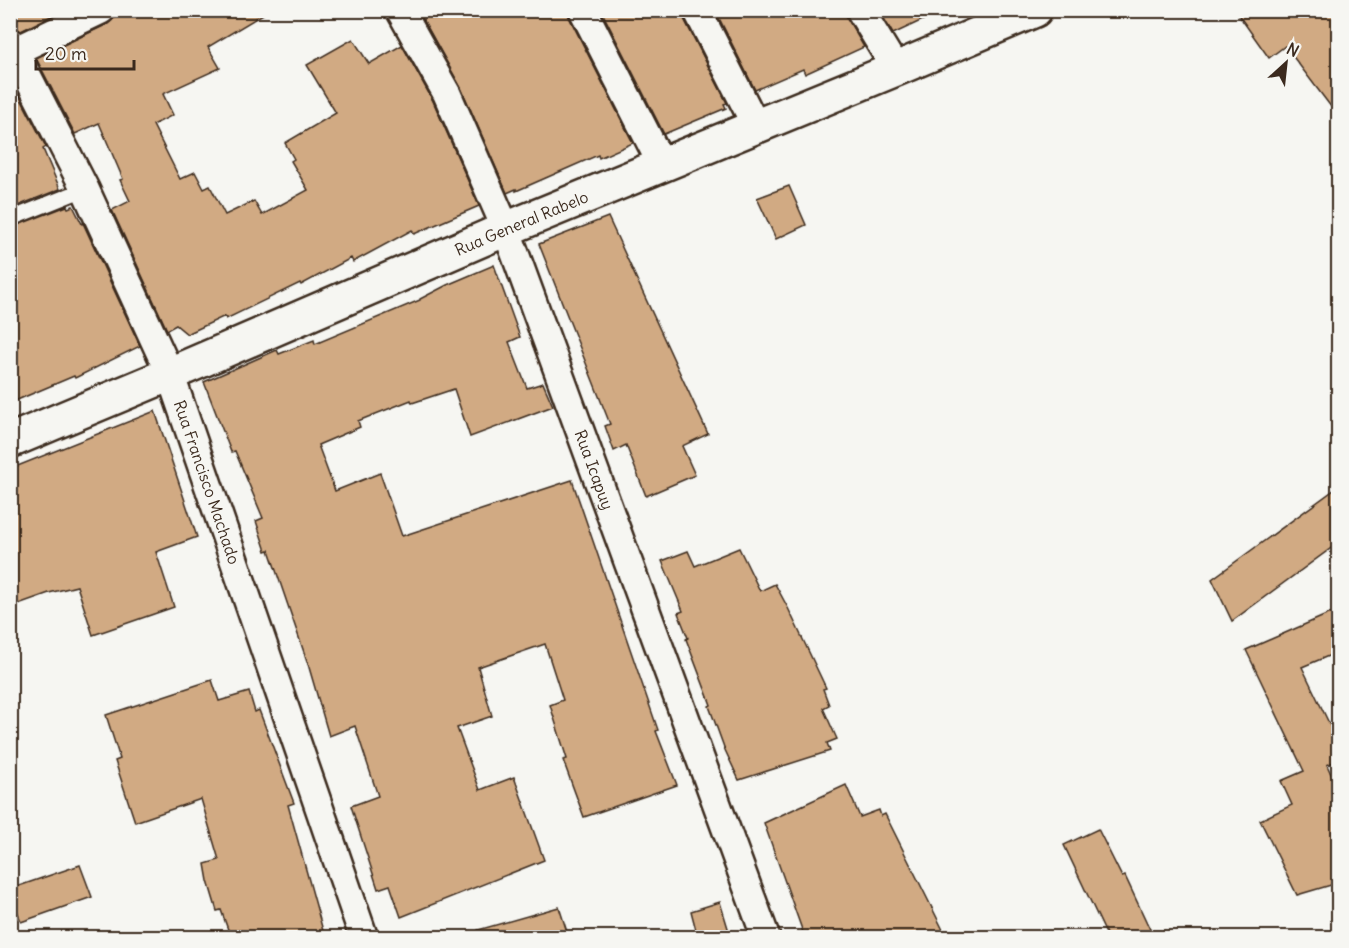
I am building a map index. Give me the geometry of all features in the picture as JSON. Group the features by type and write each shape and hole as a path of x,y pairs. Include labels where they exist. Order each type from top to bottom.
{"street":[{"path":"13,46 101,10"},
{"name":"Rua Icapuy","path":"400,10 447,94 506,228 766,938"},
{"path":"583,10 662,165"},
{"path":"697,10 756,126"},
{"path":"860,10 896,69"},
{"name":"Rua General Rabelo","path":"10,441 506,228 1035,10"},
{"name":"Rua Francisco Machado","path":"13,46 85,189 170,374 364,938"}],"lane":[{"path":"10,219 85,189"}],"building":[{"path":"23,10 63,10 21,31 10,26 10,17"},
{"path":"117,10 270,10 208,47 220,68 163,94 173,115 153,125 180,179 195,172 204,189 210,186 225,215 254,201 262,215 308,190 291,161 294,159 285,143 336,113 307,65 353,39 369,64 402,45 433,101 479,206 414,234 412,230 353,262 351,258 301,285 300,283 226,319 225,316 187,334 176,325 167,330 112,210 130,201 99,123 75,134 36,58 108,24 114,18"},
{"path":"418,10 567,10 633,143 507,193 461,88"},
{"path":"601,10 681,10 727,103 724,104 726,108 664,134"},
{"path":"715,10 844,10 864,47 805,74 803,69 755,90"},
{"path":"879,10 944,10 893,34"},
{"path":"1235,10 1338,10 1338,116 1285,46 1269,58"},
{"path":"10,78 46,147 43,149 60,189 10,209"},
{"path":"789,186 806,225 776,239 757,198"},
{"path":"67,206 68,208 73,206 83,223 140,346 75,378 74,376 10,403 10,228"},
{"path":"608,217 708,434 682,446 695,475 646,496 626,445 614,451 605,426 610,424 539,244"},
{"path":"494,265 520,337 509,342 527,388 543,383 553,406 470,437 454,389 412,403 411,400 358,421 360,427 318,445 335,491 380,473 402,536 572,480 658,730 656,731 677,785 584,817 563,760 567,759 550,705 563,700 545,644 478,667 492,716 457,728 480,790 514,777 544,860 401,917 390,885 378,889 351,806 378,796 355,726 329,736 308,664 269,550 266,551 256,521 263,518 235,451 231,452 204,382 277,350 279,354 314,340 315,344 420,300 447,285"},
{"path":"155,411 197,537 156,552 174,607 93,635 77,586 10,607 10,469"},
{"path":"1338,487 1338,543 1232,621 1212,579"},
{"path":"739,548 760,591 775,584 788,608 826,688 823,689 829,705 823,708 837,739 827,743 830,751 739,780 709,706 711,705 678,613 683,611 662,561 688,551 695,566"},
{"path":"1338,610 1338,652 1302,667 1338,742 1338,760 1327,765 1338,790 1338,883 1297,895 1260,820 1292,805 1281,781 1304,771 1246,650"},
{"path":"212,680 219,701 249,692 255,712 259,710 294,803 288,805 325,938 231,938 221,910 217,911 208,881 205,864 219,860 201,799 135,822 115,761 120,759 106,715"},
{"path":"846,785 860,817 879,810 881,816 885,814 947,938 805,938 764,823"},
{"path":"1098,829 1122,877 1125,876 1154,938 1108,938 1064,845"},
{"path":"80,865 92,897 21,922 10,889"},
{"path":"720,902 731,938 698,938 691,911"},
{"path":"559,907 569,938 479,938 478,930"}]}
